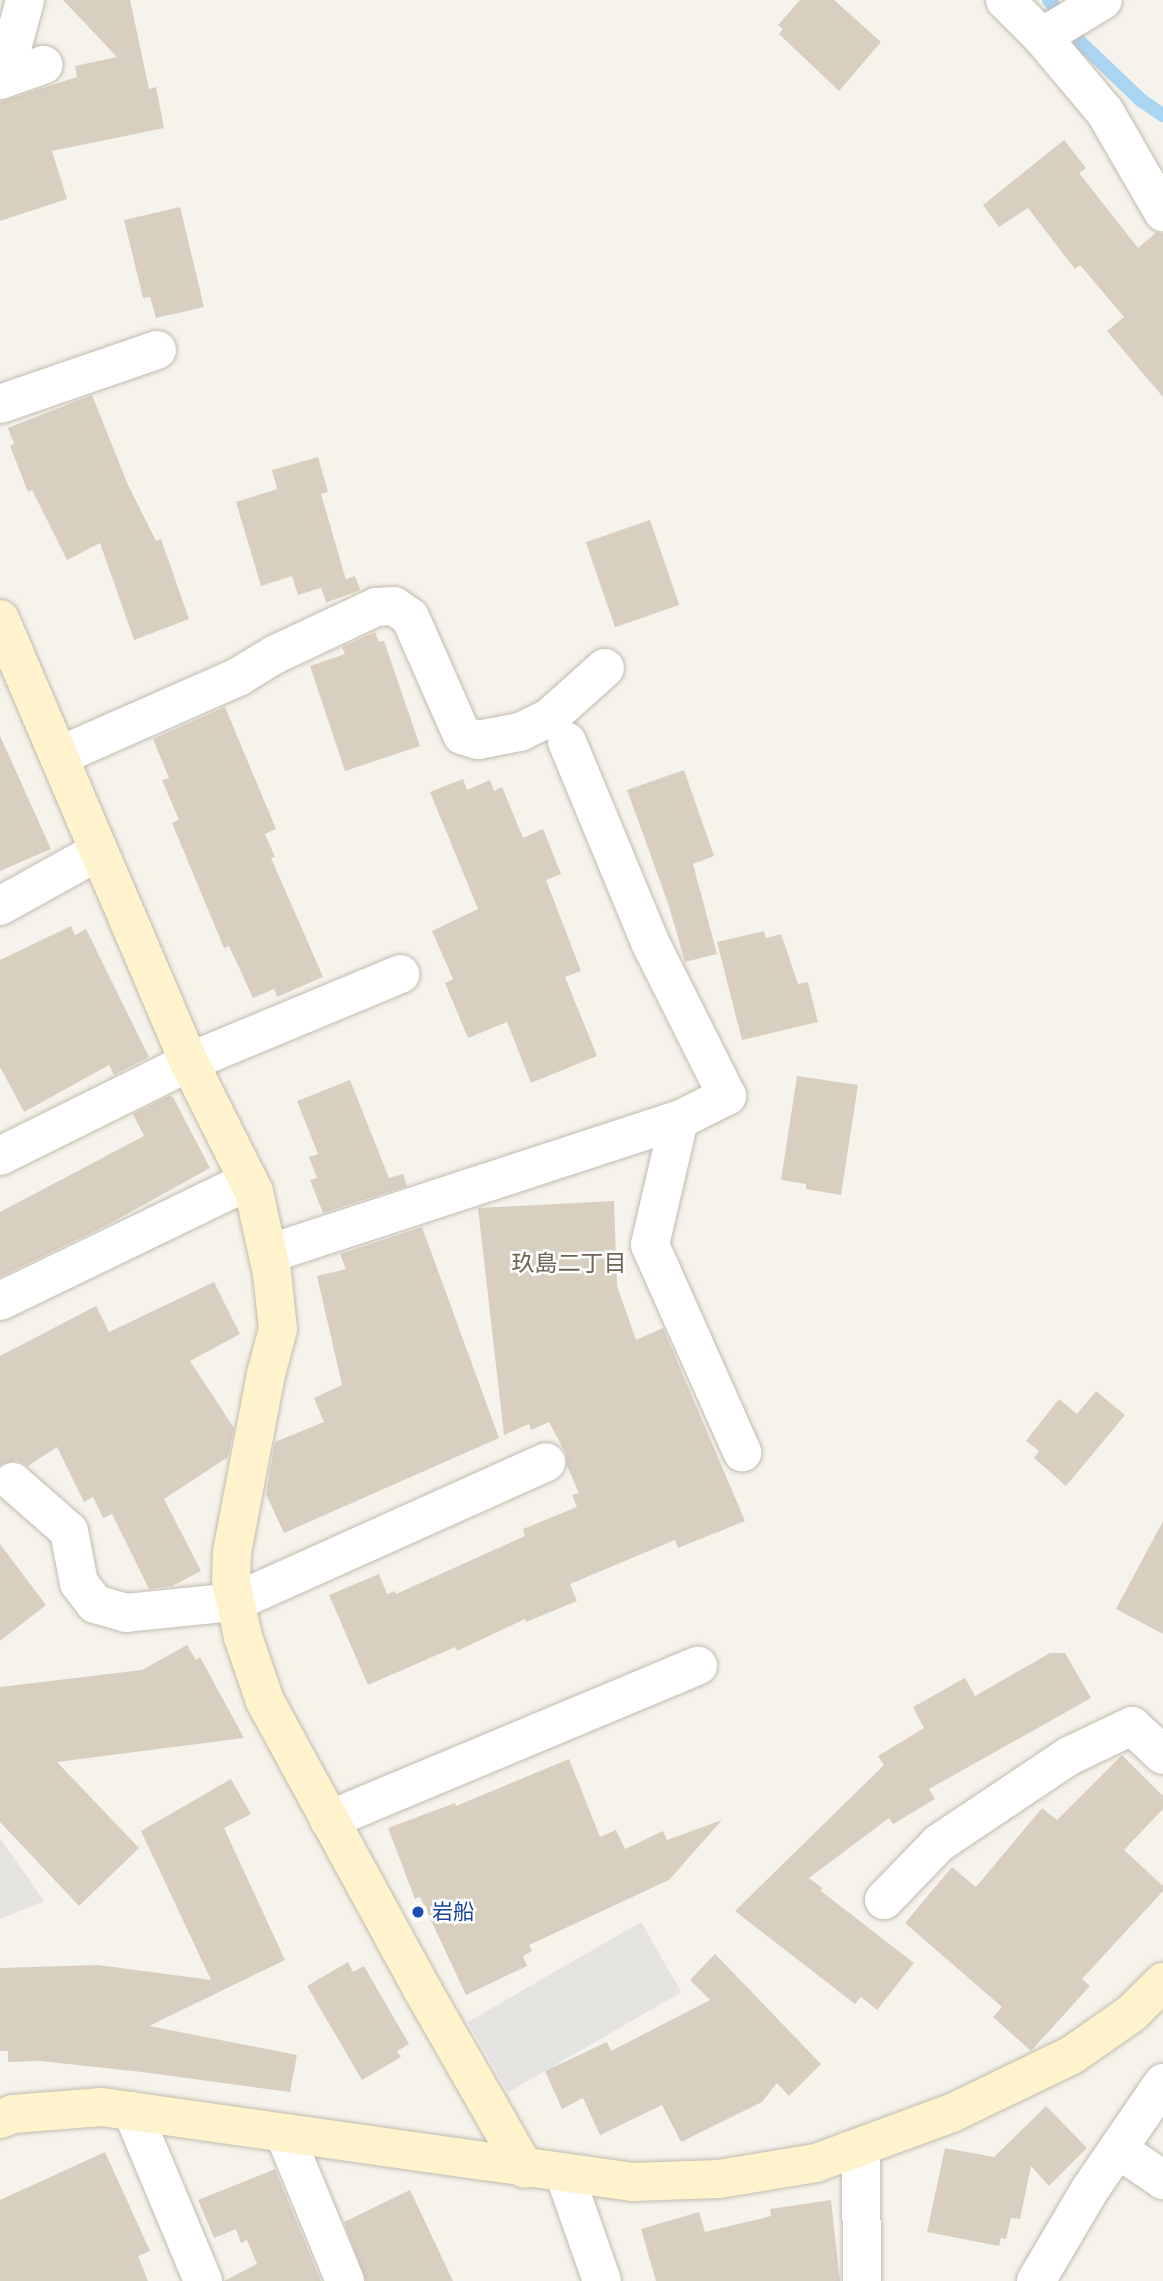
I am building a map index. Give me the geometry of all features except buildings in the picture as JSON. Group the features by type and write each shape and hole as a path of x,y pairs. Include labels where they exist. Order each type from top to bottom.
{"street":[{"path":"2,79 25,0"},
{"path":"1005,0 1050,33 1105,112 1163,212"},
{"path":"1050,33 1098,3"},
{"path":"2,79 43,65"},
{"path":"0,404 157,350"},
{"path":"58,756 238,677 274,655 376,607 394,606 410,617 462,735 478,740 520,732 549,718 605,668"},
{"path":"0,619 11,678 58,756 189,1062 254,1192 268,1254 278,1329 265,1374 232,1553 231,1581 243,1637 265,1701 525,2169"},
{"path":"268,1254 679,1120 727,1097 650,942 567,742"},
{"path":"0,906 97,852"},
{"path":"0,1156 189,1062 400,974"},
{"path":"679,1120 650,1245 742,1452"},
{"path":"0,1301 248,1181"},
{"path":"13,1482 69,1531 79,1583 95,1604 125,1613 235,1602 546,1462"},
{"path":"330,1820 698,1666"},
{"path":"884,1900 939,1843 1069,1756 1132,1726 1163,1755"},
{"path":"4,2109 102,2107 525,2169 632,2182 719,2179 816,2163 952,2113 1072,2055 1132,2013 1163,1982"},
{"path":"1036,2281 1118,2149 1163,2083"},
{"path":"132,2111 204,2281"},
{"path":"284,2133 345,2281"},
{"path":"861,2147 862,2281"},
{"path":"1118,2149 1163,2180"},
{"path":"564,2173 602,2281"}],"shaded area":[{"path":"0,1838 44,1901 0,1919"},
{"path":"641,1922 682,1992 508,2092 468,2022"}],"waterway":[{"path":"1049,0 1080,42 1142,101 1163,115"}],"place":[{"name":"岩船","path":"418,1912"}],"district":[{"name":"玖島二丁目","path":"569,1263"}]}
